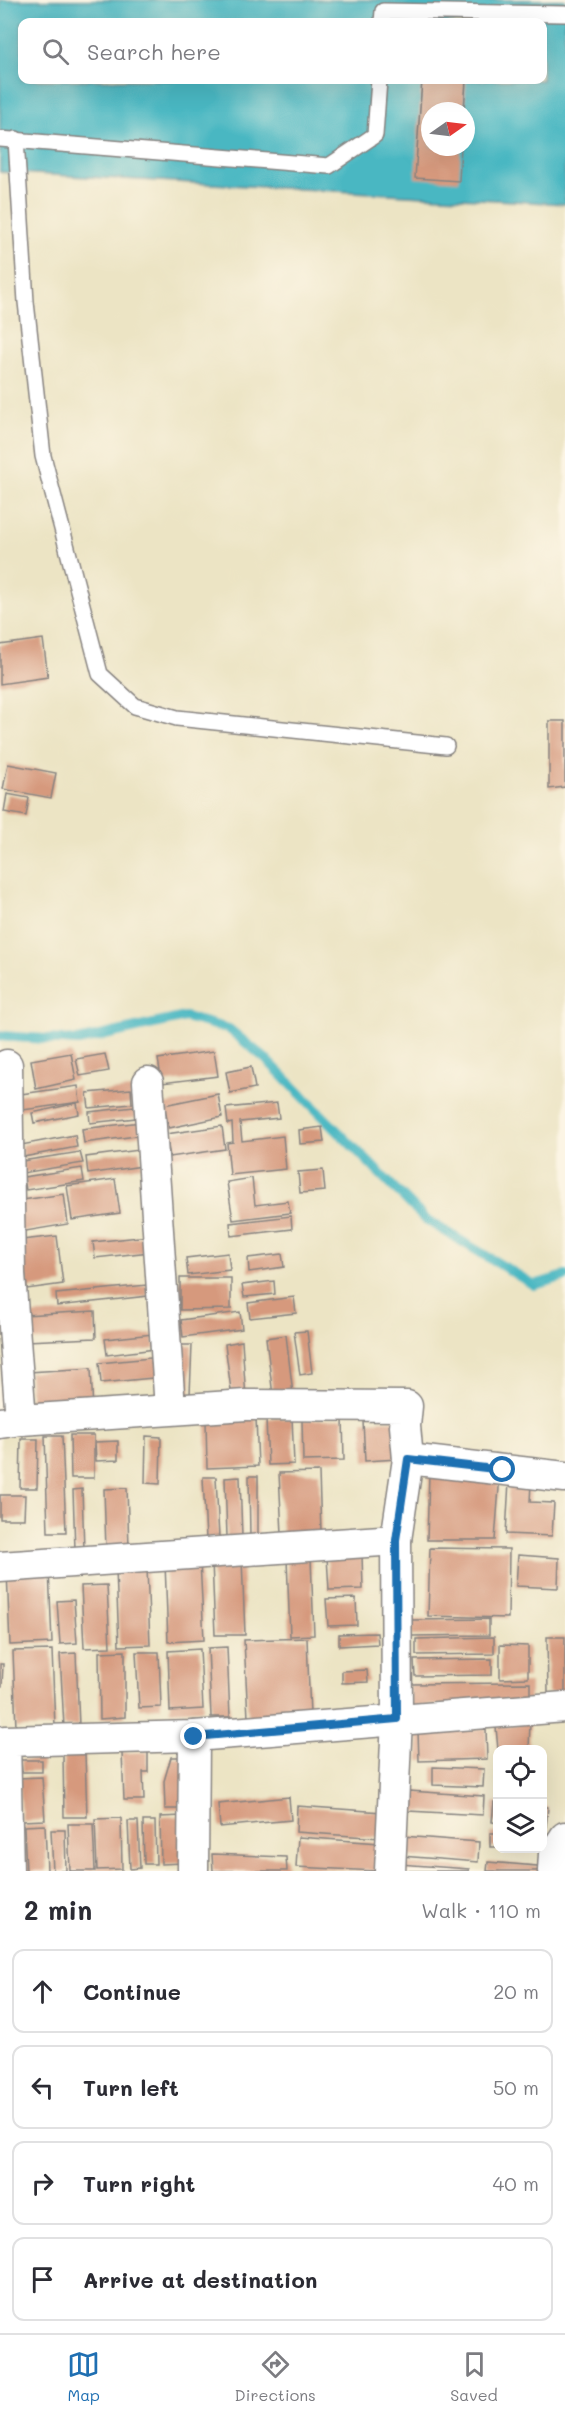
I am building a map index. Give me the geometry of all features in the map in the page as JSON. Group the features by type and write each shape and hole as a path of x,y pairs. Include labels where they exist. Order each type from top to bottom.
{"street":[{"path":"7,1065 4,1127 5,1275 10,1421 246,1405 407,1406 405,1426 408,1459 396,1540 397,1719 390,1871"},
{"path":"148,1082 170,1409"},
{"path":"408,1459 565,1477"},
{"path":"0,1567 396,1540"},
{"path":"8,1871 5,1741 194,1737 565,1707"},
{"path":"193,1871 194,1737"},
{"path":"553,1871 554,1854 565,1837"}],"lane":[{"path":"383,11 565,14"},
{"path":"0,139 329,166 375,135 379,84"},
{"path":"16,140 26,302 43,456 100,674 135,706 177,718 446,746"}],"water":[{"path":"0,0 565,0 565,204 0,172"}],"building":[{"path":"422,84 466,84 465,102 421,102 421,156 460,156 459,181 415,178"},
{"path":"43,639 48,677 0,684 0,645"},
{"path":"549,721 565,721 565,787 549,789"},
{"path":"8,764 56,773 51,798 3,789"},
{"path":"7,794 29,798 26,816 4,812"},
{"path":"214,1051 218,1076 162,1083 158,1059"},
{"path":"71,1053 76,1080 36,1089 31,1060"},
{"path":"105,1054 109,1071 80,1076 76,1059"},
{"path":"251,1067 255,1088 230,1093 226,1072"},
{"path":"78,1086 80,1102 16,1111 14,1095"},
{"path":"131,1089 132,1104 89,1108 87,1093"},
{"path":"218,1094 222,1117 169,1128 164,1105"},
{"path":"77,1103 79,1114 34,1123 32,1113"},
{"path":"277,1103 279,1118 240,1122 242,1141 283,1136 286,1169 230,1175 227,1143 233,1142 232,1123 228,1124 226,1108"},
{"path":"134,1107 136,1118 90,1123 89,1112"},
{"path":"141,1122 143,1135 84,1143 82,1129"},
{"path":"222,1126 225,1149 170,1157 166,1134"},
{"path":"322,1127 324,1142 300,1144 299,1130"},
{"path":"75,1135 77,1147 23,1157 21,1145"},
{"path":"139,1150 142,1166 88,1174 86,1157"},
{"path":"80,1152 83,1163 23,1173 22,1161"},
{"path":"82,1168 84,1181 26,1190 24,1177"},
{"path":"323,1170 325,1191 300,1193 298,1172"},
{"path":"252,1178 255,1205 288,1201 290,1213 233,1220 227,1182"},
{"path":"115,1179 120,1213 72,1220 67,1186"},
{"path":"64,1194 68,1224 20,1232 16,1201"},
{"path":"291,1216 292,1229 231,1236 230,1223"},
{"path":"57,1236 63,1284 27,1289 22,1240"},
{"path":"148,1236 150,1252 95,1258 93,1242"},
{"path":"228,1253 230,1270 188,1275 186,1258"},
{"path":"282,1254 284,1267 249,1272 248,1258"},
{"path":"180,1278 231,1278 231,1309 180,1310"},
{"path":"274,1281 275,1294 244,1297 242,1285"},
{"path":"147,1285 148,1296 57,1306 56,1294"},
{"path":"294,1297 296,1313 250,1318 248,1303"},
{"path":"95,1311 96,1338 26,1341 24,1315"},
{"path":"240,1312 242,1329 183,1337 181,1320"},
{"path":"307,1331 312,1373 300,1375 294,1332"},
{"path":"153,1334 155,1349 107,1355 105,1339"},
{"path":"286,1335 293,1394 273,1396 266,1338"},
{"path":"242,1341 246,1398 232,1398 225,1344"},
{"path":"176,1345 192,1345 190,1394 175,1394"},
{"path":"161,1357 163,1377 101,1383 99,1363"},
{"path":"91,1368 93,1411 31,1415 29,1372"},
{"path":"256,1418 258,1466 207,1468 206,1420"},
{"path":"292,1418 294,1464 268,1465 266,1419"},
{"path":"343,1418 344,1460 303,1461 302,1420"},
{"path":"396,1420 398,1459 365,1461 363,1421"},
{"path":"70,1435 94,1435 94,1478 71,1478"},
{"path":"45,1436 62,1436 66,1532 48,1532"},
{"path":"146,1436 161,1437 160,1484 145,1483"},
{"path":"21,1439 38,1439 37,1488 20,1488"},
{"path":"118,1441 118,1460 96,1461 95,1442"},
{"path":"319,1472 321,1533 282,1534 279,1473"},
{"path":"429,1474 500,1474 495,1540 427,1540"},
{"path":"249,1476 258,1476 258,1537 250,1537"},
{"path":"203,1477 216,1477 219,1538 206,1539"},
{"path":"240,1477 242,1537 227,1537 225,1478"},
{"path":"509,1481 531,1483 530,1502 554,1503 552,1536 506,1534"},
{"path":"127,1488 129,1547 106,1549 104,1489"},
{"path":"82,1489 84,1550 75,1550 73,1490"},
{"path":"0,1495 25,1495 24,1519 0,1519"},
{"path":"430,1548 509,1549 508,1618 428,1616"},
{"path":"362,1555 363,1589 329,1590 327,1557"},
{"path":"518,1555 559,1558 558,1588 516,1586"},
{"path":"242,1559 245,1635 215,1635 212,1561"},
{"path":"287,1559 311,1559 314,1635 290,1636"},
{"path":"200,1561 204,1640 168,1642 165,1563"},
{"path":"147,1568 150,1645 119,1646 116,1569"},
{"path":"49,1569 52,1643 10,1645 7,1571"},
{"path":"107,1585 110,1647 84,1648 81,1586"},
{"path":"356,1598 357,1625 328,1626 326,1599"},
{"path":"74,1600 77,1643 60,1644 57,1601"},
{"path":"489,1619 489,1635 412,1636 412,1620"},
{"path":"377,1633 378,1644 339,1646 339,1634"},
{"path":"494,1637 494,1654 416,1655 416,1639"},
{"path":"547,1637 565,1637 565,1693 548,1693"},
{"path":"307,1638 310,1715 248,1718 244,1640"},
{"path":"500,1645 528,1646 528,1678 500,1679"},
{"path":"227,1647 230,1717 211,1717 208,1648"},
{"path":"200,1649 203,1709 170,1711 168,1651"},
{"path":"52,1650 55,1727 16,1728 13,1651"},
{"path":"125,1651 125,1717 100,1719 99,1652"},
{"path":"136,1652 159,1652 161,1707 139,1708"},
{"path":"76,1653 79,1726 64,1727 60,1654"},
{"path":"492,1659 492,1675 415,1676 414,1660"},
{"path":"0,1664 3,1664 2,1686 0,1686"},
{"path":"367,1670 368,1682 342,1683 342,1671"},
{"path":"530,1683 530,1704 410,1706 410,1684"},
{"path":"530,1722 529,1745 498,1745 496,1727"},
{"path":"486,1729 487,1759 419,1761 418,1731"},
{"path":"148,1752 148,1772 143,1772 144,1800 124,1800 122,1753"},
{"path":"63,1754 85,1754 87,1817 64,1817"},
{"path":"171,1757 186,1757 187,1809 165,1809 164,1781"},
{"path":"21,1760 42,1760 42,1772 22,1772"},
{"path":"433,1767 484,1769 483,1787 433,1785"},
{"path":"42,1777 45,1820 22,1821 19,1778"},
{"path":"409,1791 484,1796 483,1815 408,1811"},
{"path":"289,1797 291,1820 220,1827 218,1804"},
{"path":"297,1806 382,1812 380,1838 296,1832"},
{"path":"183,1816 184,1863 161,1864 160,1817"},
{"path":"121,1818 122,1869 97,1870 95,1819"},
{"path":"128,1821 138,1821 140,1868 130,1869"},
{"path":"143,1821 155,1821 156,1864 144,1864"},
{"path":"68,1824 93,1824 95,1871 70,1871"},
{"path":"45,1825 47,1871 26,1871 24,1826"},
{"path":"51,1830 65,1830 66,1871 53,1871"},
{"path":"490,1833 493,1833 493,1847 490,1847"},
{"path":"402,1836 479,1842 478,1862 401,1856"},
{"path":"298,1837 379,1843 376,1871 296,1867"},
{"path":"212,1854 286,1857 287,1871 213,1871"},
{"path":"488,1862 549,1867 549,1871 487,1871"},
{"path":"399,1864 469,1869 469,1871 399,1871"}],"waterway":[{"path":"0,1036 78,1041 185,1017 229,1029 267,1060 425,1219 534,1285 565,1276"}],"route":[{"path":"194,1737 397,1719 396,1540 408,1459 503,1470"}]}
